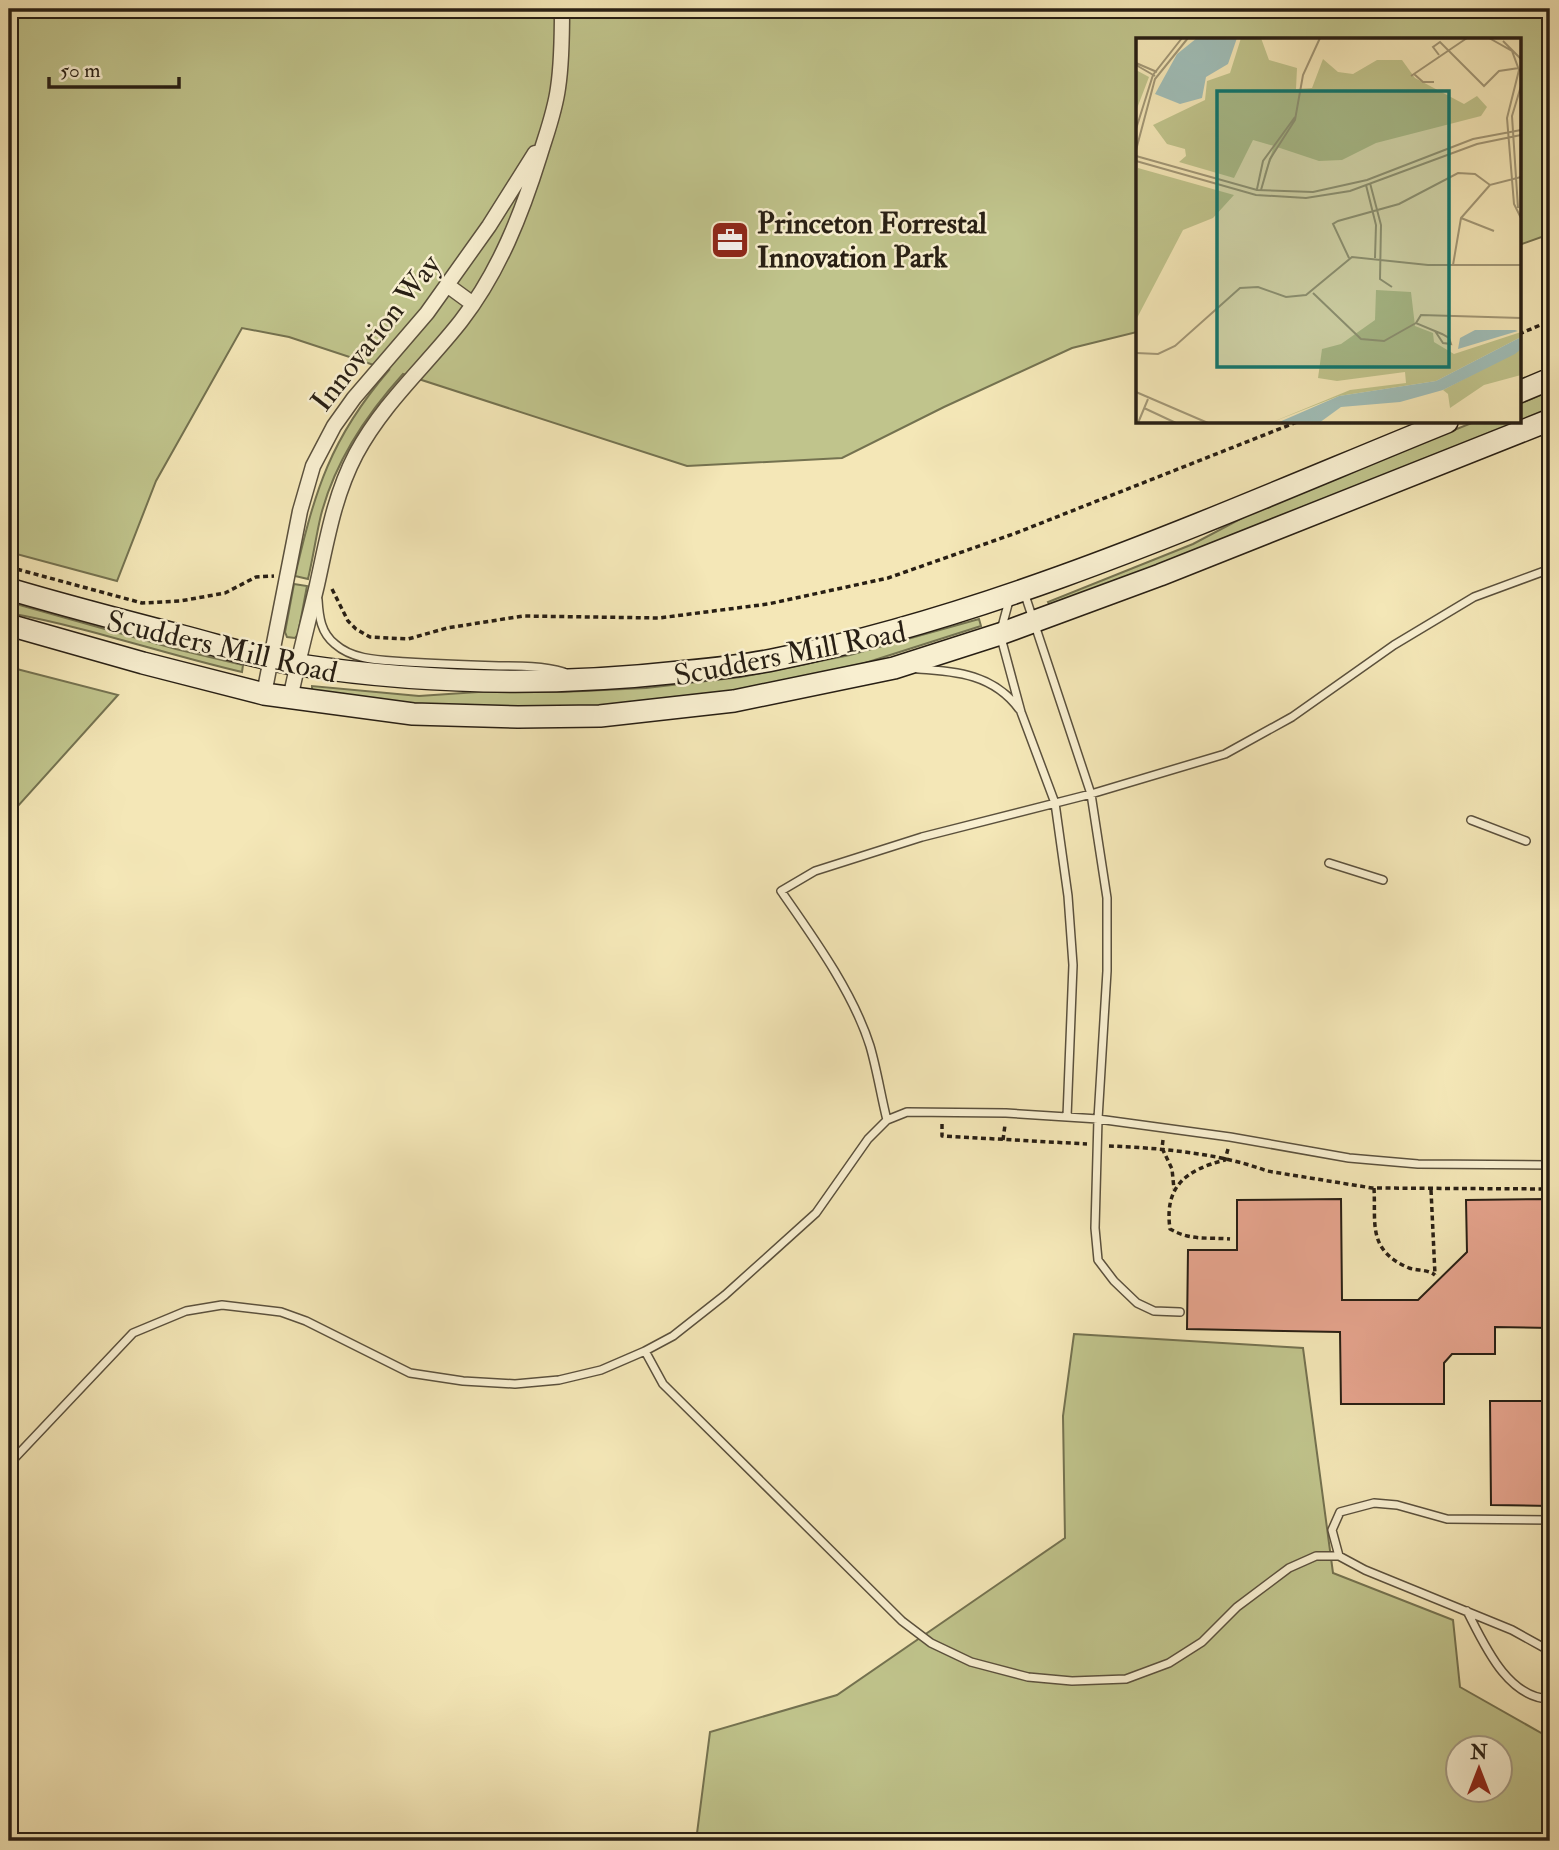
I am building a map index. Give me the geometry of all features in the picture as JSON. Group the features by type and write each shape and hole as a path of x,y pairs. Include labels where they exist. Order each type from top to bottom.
{"main road":[{"path":"1520,392 1550,379"},
{"name":"Scudders Mill Road","path":"9,625 264,694 413,714 518,718 600,716 734,701 894,667 1034,623 1550,421"},
{"name":"Scudders Mill Road","path":"9,589 270,659 369,674 434,679 588,680 647,676 777,659 909,626 1017,591 1150,542 1442,424"}],"street":[{"name":"Innovation Way","path":"290,699 325,539 338,494 355,455 398,391 473,304 497,266 528,193 559,85 562,9"},
{"name":"Innovation Way","path":"264,694 285,578 313,466 334,426 354,398 427,313 489,226 546,137"},
{"path":"447,285 473,304"}],"lane":[{"path":"887,1120 869,1044 846,993 825,955 781,891 814,871 922,837 1091,794 1225,754 1293,717 1394,645 1474,597 1550,569"},
{"path":"317,584 321,626 333,643 354,655 387,661 538,667 556,669 588,680"},
{"path":"1017,591 1034,623 1091,794 1107,898 1107,971 1095,1228 1098,1260 1114,1282 1137,1303 1154,1311 1180,1312"},
{"path":"1017,591 1000,634 1021,712 1055,803 1068,896 1073,965 1067,1117"},
{"path":"894,667 969,674 997,687 1010,697 1021,712"},
{"path":"1471,820 1526,841"},
{"path":"1329,863 1383,880"},
{"path":"9,1464 133,1333 186,1311 222,1305 281,1312 306,1321 410,1373 463,1381 515,1384 559,1380 601,1370 673,1336 725,1295 816,1213 867,1139 887,1120 907,1112 1098,1119 1230,1137 1349,1158 1418,1164 1550,1165"},
{"path":"645,1351 663,1384 902,1621 931,1643 971,1662 1028,1677 1072,1681 1126,1679 1169,1663 1202,1642 1237,1607 1289,1569 1316,1556 1339,1556 1365,1570 1512,1630 1550,1651"},
{"path":"1339,1556 1332,1530 1340,1513 1374,1503 1397,1505 1447,1519 1550,1520"},
{"path":"1467,1610 1500,1670 1521,1690 1540,1699 1550,1699"}],"path":[{"path":"1520,334 1550,321"},
{"path":"317,584 330,586 348,621 356,629 370,637 395,639 408,639 447,628 523,616 659,618 768,604 888,578 1016,533 1292,424"},
{"path":"9,567 142,603 180,601 225,593 256,577 271,575 285,578"},
{"path":"942,1136 1162,1148 1251,1165 1267,1171 1374,1188 1550,1189"},
{"path":"1162,1148 1172,1169 1174,1190"},
{"path":"1225,1160 1196,1171 1174,1190 1168,1203 1170,1229 1180,1235 1194,1239 1230,1239"},
{"path":"1374,1188 1373,1226 1380,1247 1392,1260 1413,1269 1430,1271 1435,1275 1431,1189"}],"green space":[{"name":"Princeton Forrestal Innovation Park","path":"9,9 1540,9 1550,15 1550,234 1520,245 1520,38 1136,38 1136,332 1072,348 842,458 687,466 403,374 364,422 343,457 321,515 308,579 295,576 310,517 327,467 352,419 389,370 289,337 242,328 156,481 117,581 9,552"},
{"path":"1550,391 1550,410 1520,422 1520,404"},
{"path":"1469,424 1515,424 1051,608 1048,602 1193,544 1263,507"},
{"path":"294,584 307,586 295,638 287,637 285,632"},
{"path":"9,602 243,665 242,672 9,613"},
{"path":"979,619 981,626 815,679 623,705 473,707 390,702 312,692 312,686 419,696 646,688 741,677 850,655"},
{"path":"9,667 118,695 9,816"},
{"path":"1074,1334 1303,1348 1333,1573 1453,1620 1460,1687 1550,1738 1550,1841 696,1841 710,1732 837,1695 1065,1538 1063,1416"}],"building":[{"path":"1341,1199 1342,1300 1418,1300 1467,1252 1466,1200 1550,1199 1550,1328 1495,1327 1495,1354 1452,1354 1444,1363 1444,1404 1341,1404 1340,1332 1187,1329 1188,1250 1237,1250 1237,1200"},
{"path":"1550,1395 1550,1506 1491,1505 1490,1401 1545,1401"}],"place":[{"name":"Princeton Forrestal Innovation Park","path":"730,240"}]}
